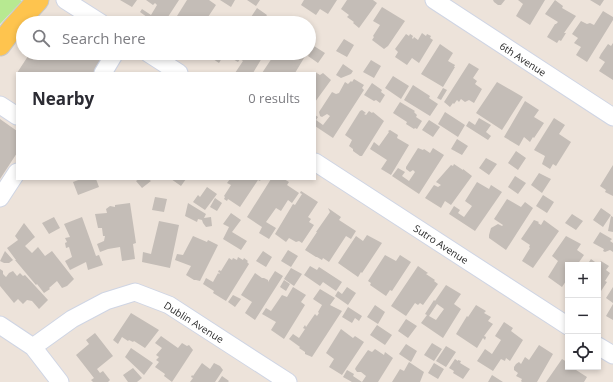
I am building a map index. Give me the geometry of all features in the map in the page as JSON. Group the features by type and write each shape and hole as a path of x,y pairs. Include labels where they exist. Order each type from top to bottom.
{"main road":[{"path":"24,16 38,0"},
{"path":"0,45 16,25"}],"street":[{"path":"65,0 90,16"},
{"name":"6th Avenue","path":"434,0 613,117"},
{"path":"104,72 111,60"},
{"path":"159,60 177,72"},
{"path":"0,106 16,115"},
{"name":"Sutro Avenue","path":"316,163 565,324"},
{"path":"0,198 16,174"},
{"name":"Dublin Avenue","path":"33,347 72,319 106,301 135,292 169,305 288,382"},
{"path":"0,325 33,347 60,382"},
{"path":"601,348 613,355"}],"green space":[{"path":"0,0 22,1 0,24"}],"building":[{"path":"120,0 137,0 132,7"},
{"path":"146,0 179,0 169,16 145,16 140,12 142,9 151,15 157,5 155,3 153,5"},
{"path":"187,0 209,0 216,5 209,16 177,16"},
{"path":"220,0 235,0 231,7"},
{"path":"247,0 260,0 256,6"},
{"path":"304,0 337,0 328,14 320,9 316,15 301,5"},
{"path":"347,0 373,0 377,3 359,28 347,17 349,15 341,9"},
{"path":"493,0 505,0 501,5 498,5"},
{"path":"518,0 545,0 530,25 516,16 523,4"},
{"path":"555,0 563,6 562,8 576,16 564,33 566,33 561,41 559,40 557,43 547,37 555,24 558,22 545,14"},
{"path":"590,0 604,0 600,6"},
{"path":"382,7 405,21 388,46 384,49 372,40 380,25 373,21"},
{"path":"257,8 267,15 266,16 252,16"},
{"path":"603,11 613,17 613,20 587,62 576,55 581,47 574,43 578,38 572,34 581,21 594,25"},
{"path":"422,33 426,36 427,34 431,36 430,38 433,40 419,63 412,58 407,65 395,57 398,52 395,49 406,34 409,36 410,34 413,36 413,39 414,37 418,40"},
{"path":"344,39 354,45 347,57 336,51"},
{"path":"613,43 613,80 599,71 605,62 599,58 608,44 611,46"},
{"path":"440,44 453,53 448,61 455,65 443,87 421,74"},
{"path":"316,47 325,53 318,63 314,60 316,60"},
{"path":"25,60 106,60 98,72 18,72"},
{"path":"242,60 261,60 254,72 236,72 243,61"},
{"path":"271,60 303,60 296,72 263,72"},
{"path":"371,60 381,66 374,78 363,72"},
{"path":"469,63 479,69 473,78 477,81 475,84 482,89 474,103 469,100 465,102 461,99 459,102 457,100 450,107 444,102"},
{"path":"343,64 353,71 351,74 341,78 336,75"},
{"path":"316,73 320,75 323,73 331,80 316,101"},
{"path":"393,76 409,86 401,99 385,88"},
{"path":"354,79 364,85 362,88 364,90 333,138 316,127 316,120 323,125 330,116 327,114 322,117 320,116 319,112 332,92 336,94 339,93 345,82 348,84 351,81 352,82"},
{"path":"497,82 523,97 502,130 476,113"},
{"path":"372,83 382,90 381,92 385,95 380,103 364,95"},
{"path":"413,85 430,96 429,98 438,104 430,116 404,100"},
{"path":"443,88 447,90 441,100 437,98"},
{"path":"525,101 539,110 534,117 544,123 530,142 524,137 519,146 504,137"},
{"path":"400,102 415,111 414,112 417,115 416,117 422,121 417,129 414,129 406,124 407,122 393,113"},
{"path":"362,110 366,113 364,114 366,115 369,111 372,113 373,112 384,121 362,156 360,156 349,146 352,140 345,135"},
{"path":"445,112 465,125 458,137 438,124"},
{"path":"479,118 491,125 486,132 491,136 488,140 466,126 469,121 475,125"},
{"path":"554,118 565,125 559,134 571,142 556,166 553,164 550,169 542,164 545,156 534,150"},
{"path":"0,119 16,130 16,155 0,179"},
{"path":"429,120 440,127 433,137 422,130"},
{"path":"390,130 398,135 397,138 409,145 391,175 381,169 387,160 370,149 374,142 379,146"},
{"path":"457,139 468,146 462,155 451,149"},
{"path":"418,148 424,149 430,153 433,148 444,155 419,194 392,176 398,168 405,172 402,176 409,181 415,172 413,170 410,172 406,169 406,167"},
{"path":"516,151 526,158 518,170 508,163"},
{"path":"486,158 497,164 489,175 479,168"},
{"path":"454,164 472,176 451,205 445,201 441,208 425,198 434,185 438,187 441,185 436,182 451,165 453,166"},
{"path":"613,165 613,196 605,192 606,190 600,186"},
{"path":"539,173 551,179 542,193 531,185"},
{"path":"515,176 526,183 518,194 508,187"},
{"path":"78,180 96,180 99,187 78,195 73,182"},
{"path":"150,180 151,181 142,188 136,181"},
{"path":"172,180 185,180 181,186"},
{"path":"229,180 258,180 240,207 228,199 227,201 224,199 224,196 231,185 227,183"},
{"path":"270,180 286,180 289,182 287,185 299,193 292,203 288,200 281,211 276,208 266,222 276,228 269,239 259,233 262,227 247,217"},
{"path":"477,182 489,189 491,185 502,192 475,231 449,214 454,206 460,210 458,213 464,217 472,206 465,201"},
{"path":"207,187 217,194 205,210 193,202 198,195 200,197"},
{"path":"301,191 318,202 308,217 311,219 309,222 314,225 302,243 299,241 296,242 289,238 286,242 275,234 293,204 295,205 302,194 300,193"},
{"path":"543,195 554,202 547,213 536,206"},
{"path":"155,197 167,199 164,212 152,210"},
{"path":"215,198 222,203 217,211 210,207"},
{"path":"507,199 521,207 525,202 533,208 506,250 489,238 489,235 491,228 498,224 503,225 494,219"},
{"path":"130,203 136,243 133,244 135,259 122,261 120,247 100,252 97,244 104,241 105,236 103,236 102,228 98,228 95,214 107,213 106,209 110,206 115,207 115,205"},
{"path":"188,203 206,214 204,218 211,217 212,226 206,227 202,220 198,219 197,222 185,216"},
{"path":"328,208 341,217 339,220 356,231 351,239 346,236 329,262 323,258 322,260 316,257 305,250 330,212"},
{"path":"601,208 611,215 603,227 593,220"},
{"path":"231,213 241,220 232,232 247,241 241,250 223,239 229,227 223,224"},
{"path":"572,214 583,221 576,230 565,223"},
{"path":"611,216 613,217 613,232 608,231"},
{"path":"54,217 60,228 49,234 42,223"},
{"path":"82,217 96,256 99,255 103,265 88,270 86,262 70,270 65,261 72,257 69,247 66,248 65,243 67,242 65,238 70,237 64,224"},
{"path":"534,220 539,222 538,223 541,225 544,220 559,231 533,268 522,261 530,248 530,245 521,239"},
{"path":"159,221 179,225 170,268 142,262 143,252 151,254"},
{"path":"24,223 35,237 25,246 32,253 38,247 45,256 52,251 74,279 67,286 62,288 57,281 44,293 15,260 7,248 18,240 15,236"},
{"path":"600,232 612,239 610,241 613,243 613,252 610,250 605,252 603,251 604,249 593,243"},
{"path":"367,235 382,243 358,277 338,263 356,236 363,241"},
{"path":"193,236 207,242 208,240 218,245 200,281 194,280 186,275 191,266 175,260 177,254 183,255"},
{"path":"566,236 581,244 577,250 584,255 579,262 565,262 565,282 562,287 548,277 558,261 552,256"},
{"path":"288,250 298,256 291,267 281,261"},
{"path":"5,251 13,260 9,263 0,261"},
{"path":"263,251 272,257 266,267 256,261"},
{"path":"385,255 396,261 400,255 411,262 392,291 390,290 386,296 370,285 371,283 368,281"},
{"path":"238,257 243,260 244,258 249,264 226,301 213,293 214,291 203,284 206,278 213,282 218,273 220,273 218,272 219,270 221,271 229,258 232,260 233,258 237,260"},
{"path":"601,261 609,266 606,270 610,273 605,281 607,282 601,291"},
{"path":"310,266 317,270 319,267 342,282 336,291 323,282 320,286 304,275"},
{"path":"418,266 428,273 426,274 438,284 423,305 420,303 418,305 415,303 406,316 391,306"},
{"path":"291,268 302,274 294,286 284,279"},
{"path":"0,269 6,277 13,271 17,276 20,273 23,276 25,275 48,300 39,309 32,301 27,300 23,304 18,299 14,303 0,286"},
{"path":"275,271 283,276 255,320 245,313 252,302 241,295 255,273 268,280 268,282"},
{"path":"284,280 290,284 286,291 280,287"},
{"path":"446,285 461,294 454,304 461,309 443,338 421,323 427,315 425,314 434,300 435,301","holes":["437,304 444,309 436,320 429,316"]},
{"path":"293,287 306,295 301,302 305,305 284,339 271,330 276,322 262,314 266,308 271,311 282,295 287,297"},
{"path":"347,287 356,293 348,305 335,296 338,291 342,294"},
{"path":"613,287 613,303 606,298"},
{"path":"320,289 335,298 330,305 342,311 312,357 305,354 305,352 299,348 300,347 289,339 293,334 299,338 305,329 303,328 305,325 306,327 315,314 317,316 319,313 318,312 322,305 313,299"},
{"path":"233,295 241,299 235,307 228,302"},
{"path":"613,304 613,320 606,316"},
{"path":"375,305 385,312 378,324 367,317"},
{"path":"476,305 486,311 484,313 491,317 488,321 493,324 484,336 486,337 485,340 483,338 477,348 456,334"},
{"path":"348,307 362,316 359,321 355,318 352,323 342,317"},
{"path":"131,313 159,330 145,348 134,341 128,341 122,337 118,344 113,340"},
{"path":"406,319 417,326 408,338 398,331"},
{"path":"504,322 513,328 511,331 523,340 510,361 506,358 505,361 501,359 493,371 477,361 485,349 492,354 501,340 495,336"},
{"path":"377,325 392,335 385,345 370,335"},
{"path":"341,329 353,338 355,336 364,342 342,375 329,367 334,359 326,353"},
{"path":"95,333 113,356 97,369 100,373 103,371 110,380 108,382 93,382 91,380 94,378 76,355 89,344 86,340"},
{"path":"161,336 178,348 182,343 187,346 189,345 193,350 172,382 164,376 165,374 155,367 159,362 156,360 159,357 156,355 162,348 155,343"},
{"path":"432,343 442,349 434,361 424,355"},
{"path":"406,344 417,351 411,362 399,354"},
{"path":"539,345 553,354 537,382 522,382 522,379 516,376 518,373 514,370 514,367 519,362 521,364 525,357 529,360"},
{"path":"446,346 456,352 446,367 436,361"},
{"path":"131,348 153,363 144,375 125,357"},
{"path":"375,349 384,355 385,352 393,358 378,382 362,382 366,376 361,372 357,372 355,369 368,350 372,352"},
{"path":"455,359 461,361 460,363 470,369 463,379 453,373 454,371 449,368"},
{"path":"562,359 565,361 565,370 576,370 587,377 584,382 546,382"},
{"path":"409,362 424,372 420,382 392,382 400,369 404,371"},
{"path":"202,363 210,369 214,363 220,366 223,370 215,382 190,382 193,378 191,377 192,375 193,376"},
{"path":"434,363 444,369 438,379 428,373"},
{"path":"133,368 142,378 137,382 128,382 123,375"},
{"path":"347,370 354,374 353,376 362,382 352,382 343,377"},
{"path":"492,375 503,382 488,382"},
{"path":"222,376 229,381 218,382"}]}
